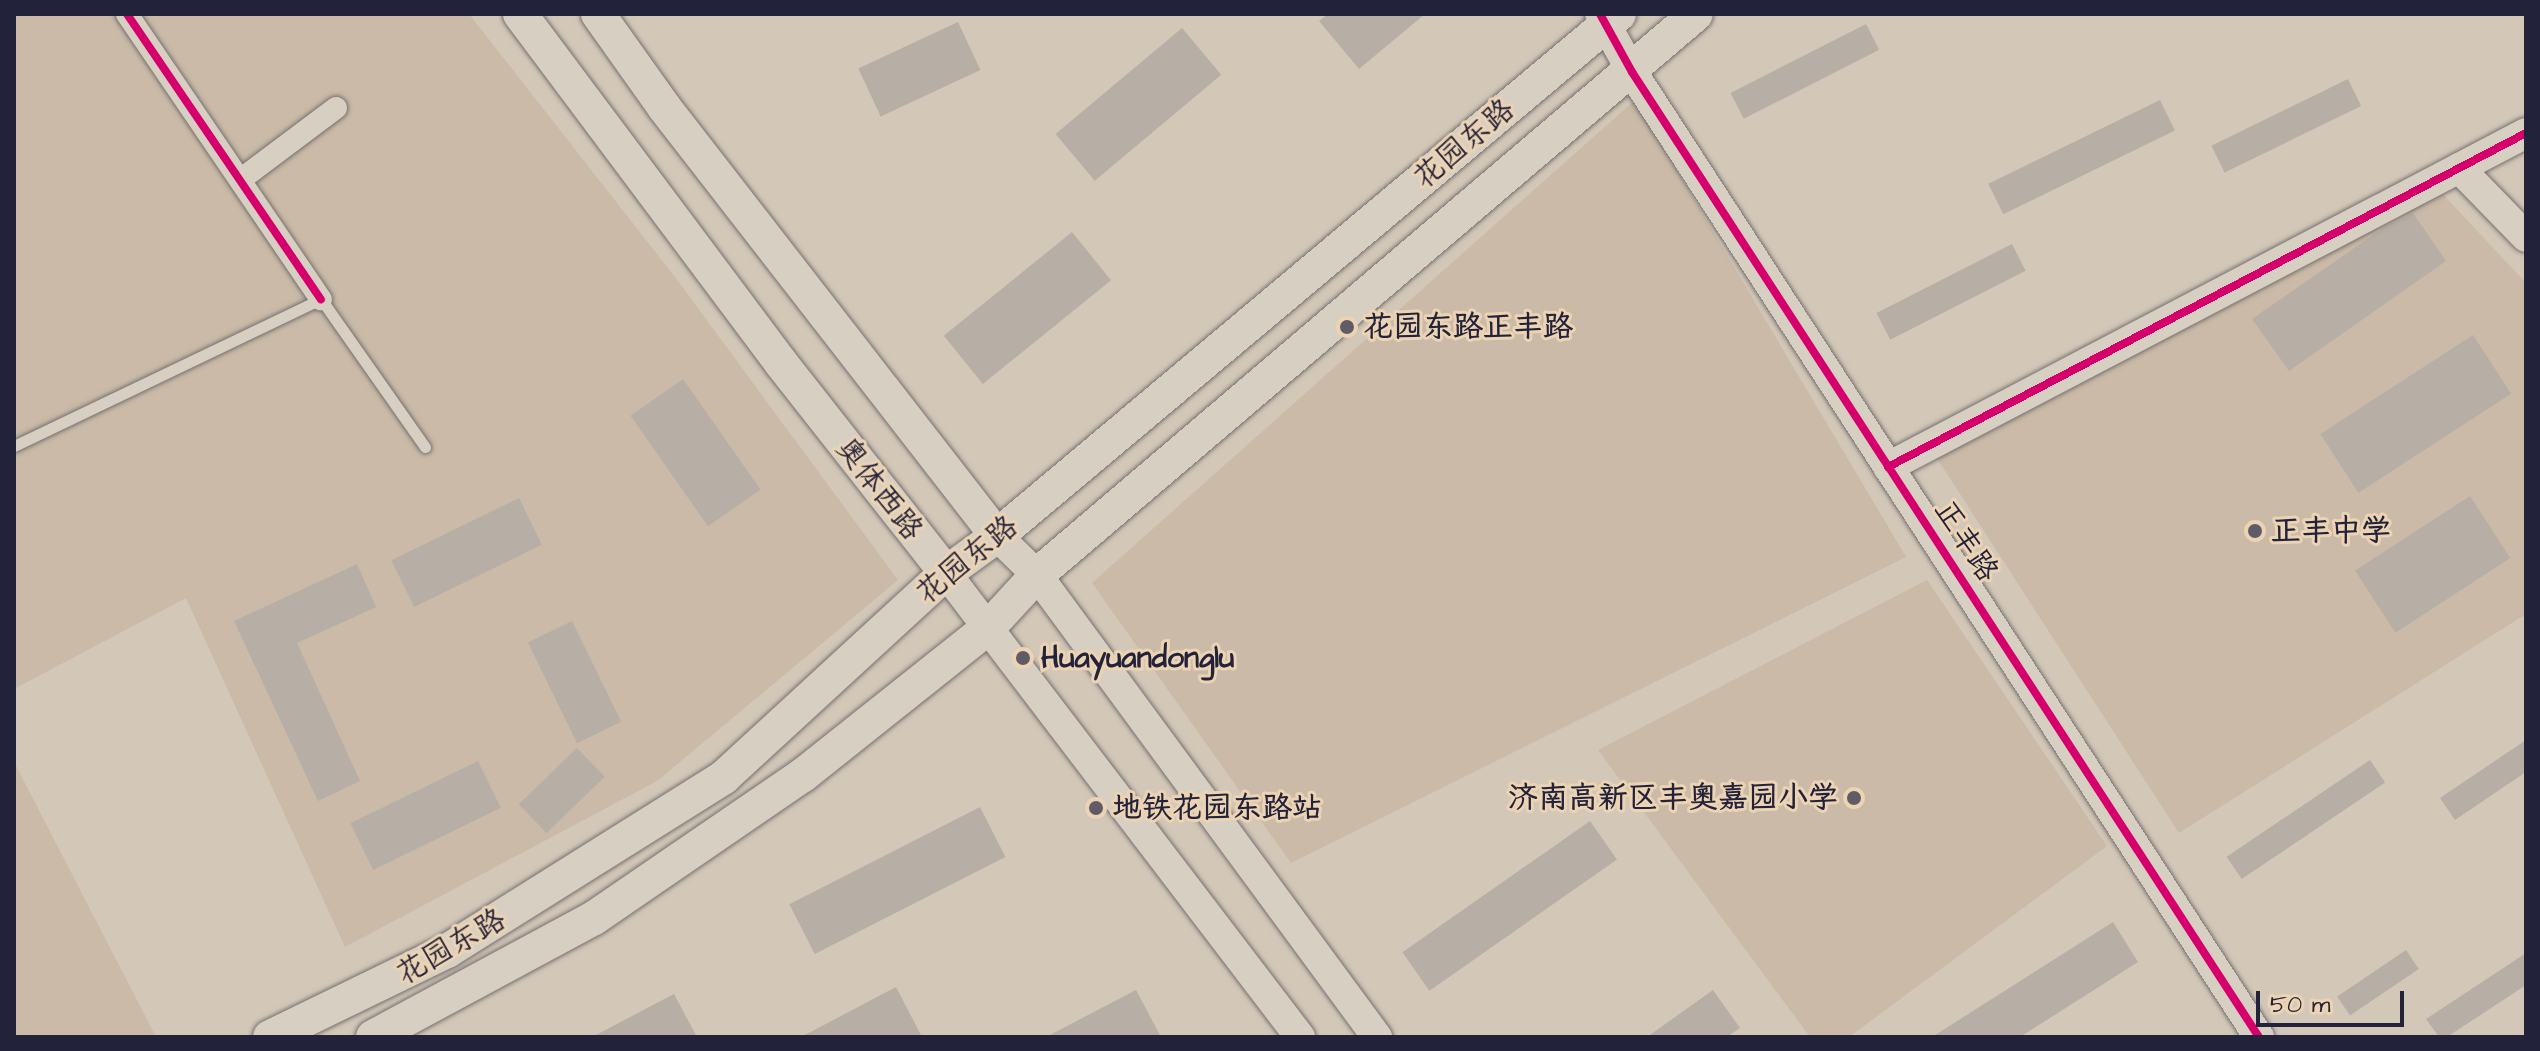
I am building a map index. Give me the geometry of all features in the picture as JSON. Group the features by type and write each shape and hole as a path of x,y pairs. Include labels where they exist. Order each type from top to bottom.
{"main road":[{"name":"奥体西路","path":"520,14 781,363 946,573"},
{"path":"598,14 664,107 997,536"},
{"name":"花园东路","path":"373,1037 408,1030 594,918 803,775 989,627 1037,575 1632,72 1696,14"},
{"name":"花园东路","path":"270,1037 447,951 724,777 946,573 997,536 1600,20"}],"street":[{"path":"127,14 321,299"},
{"name":"正丰路","path":"1600,20 2259,1037"},
{"path":"240,180 336,108"},
{"path":"1888,467 2526,133"},
{"path":"2459,168 2526,237"},
{"path":"997,536 1037,575 1377,1037"},
{"name":"奥体西路","path":"946,573 1300,1037"}],"lane":[{"path":"14,446 321,299 425,447"}],"shaded area":[{"path":"14,14 469,14 678,281 898,580 657,781 345,947 186,598 14,689"},
{"path":"1635,100 1906,557 1291,863 1092,583"},
{"name":"正丰中学","path":"2437,188 2526,283 2526,614 2179,833 1931,449"},
{"name":"济南高新区丰奥嘉园小学","path":"1927,580 2107,846 1849,1037 1810,1037 1598,750"},
{"path":"14,762 155,1035 14,1037"}],"building":[{"path":"1328,14 1425,14 1359,69 1319,21"},
{"path":"958,22 980,70 881,117 858,68"},
{"path":"1866,24 1879,50 1744,119 1731,93"},
{"path":"1182,28 1221,75 1095,181 1056,134"},
{"path":"2348,79 2361,106 2225,173 2211,146"},
{"path":"2160,100 2175,131 2003,214 1988,184"},
{"path":"2413,213 2446,261 2289,371 2252,319 2383,228"},
{"path":"1072,232 1111,280 983,384 944,336"},
{"path":"2012,244 2026,271 1890,340 1877,313"},
{"path":"2473,335 2511,394 2358,493 2320,434"},
{"path":"683,379 760,490 708,526 631,416"},
{"path":"2470,496 2510,558 2395,633 2355,571"},
{"path":"519,498 542,545 414,607 391,560"},
{"path":"357,564 376,607 297,643 360,781 318,801 234,621"},
{"path":"572,621 621,722 577,743 528,642"},
{"path":"2526,740 2526,772 2455,820 2440,798"},
{"path":"577,748 605,777 547,833 519,804"},
{"path":"2370,760 2385,782 2242,879 2227,857"},
{"path":"478,761 501,808 373,870 350,823"},
{"path":"980,807 1005,857 815,954 789,904"},
{"path":"1590,821 1617,860 1429,991 1402,952"},
{"path":"2113,922 2138,962 2020,1037 1932,1037"},
{"path":"2406,950 2419,969 2350,1015 2337,996"},
{"path":"2526,953 2526,985 2447,1037 2439,1037 2426,1019"},
{"path":"896,987 922,1037 801,1037"},
{"path":"1136,990 1161,1037 1046,1037"},
{"path":"1713,990 1740,1028 1727,1037 1647,1037"},
{"path":"674,994 697,1037 592,1037"}],"cycle path":[{"path":"127,14 321,299"},
{"path":"1600,14 1632,72 2259,1037"},
{"path":"1888,467 2526,133"}],"place":[{"name":"花园东路正丰路","path":"1347,327"},
{"name":"正丰中学","path":"2255,531"},
{"name":"Huayuandonglu","path":"1023,658"},
{"name":"济南高新区丰奥嘉园小学","path":"1854,798"},
{"name":"地铁花园东路站","path":"1096,808"}]}
